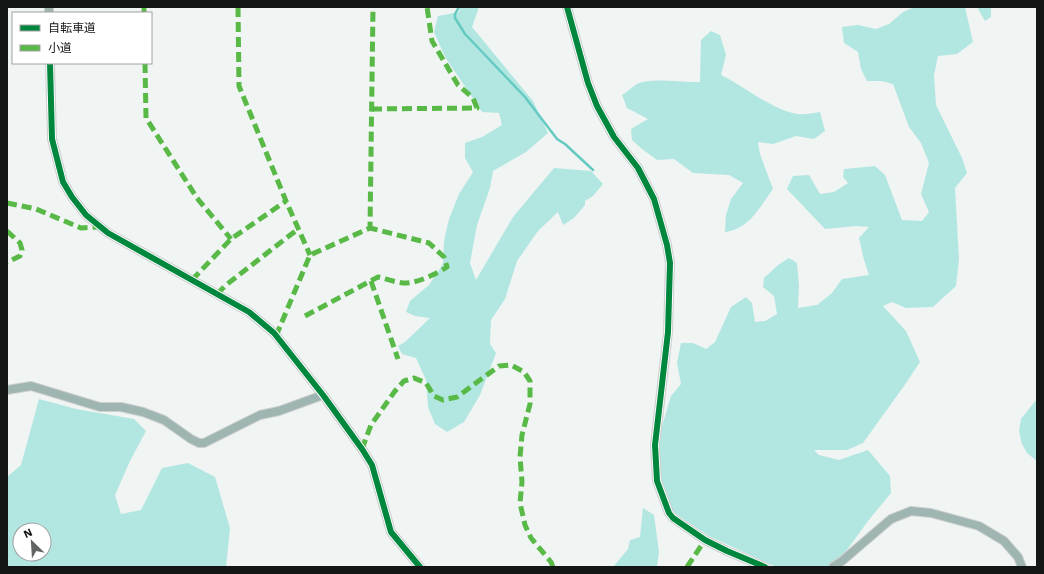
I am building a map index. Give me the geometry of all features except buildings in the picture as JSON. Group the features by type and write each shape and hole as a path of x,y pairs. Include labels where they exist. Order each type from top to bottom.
{"street":[{"path":"567,7 588,83 597,106 614,137 638,168 654,199 667,245 670,263 670,289 668,332 655,445 657,481 669,513 673,518 705,540 765,567"},
{"path":"50,64 52,139 63,182 72,197 86,215 108,233 249,312 274,333 324,394 372,465 391,532 420,567"},
{"path":"7,390 31,386 100,407 121,407 143,412 164,420 199,443 204,443 260,415 279,411 324,394"},
{"path":"833,567 891,519 911,511 931,513 979,526 1004,541 1018,557 1022,567"}],"shaded area":[{"path":"460,7 479,7 472,27 533,101 548,133 526,152 493,171 490,188 477,225 470,263 476,280 513,217 554,168 591,171 603,184 593,196 585,201 585,205 574,218 563,225 558,212 538,231 517,261 505,299 491,320 490,344 496,353 480,395 464,422 447,432 435,424 428,407 426,380 416,358 402,354 398,346 405,342 430,318 415,316 406,312 410,301 429,285 443,264 444,241 449,219 459,194 473,172 465,158 465,143 482,137 502,125 499,113 482,112 445,57 434,32 438,16 459,12"},
{"path":"915,7 965,7 973,42 957,54 938,56 934,75 936,105 962,158 967,173 955,188 959,259 956,286 933,307 906,308 892,302 883,306 906,331 920,362 863,443 847,450 814,450 819,455 839,460 868,450 890,476 891,493 844,554 828,567 776,567 709,536 673,512 661,482 657,443 671,396 681,384 677,363 681,343 693,343 706,349 715,342 731,307 746,297 752,303 755,322 765,321 777,314 774,296 763,287 764,278 778,265 789,258 797,263 799,286 798,308 817,305 832,293 842,279 869,275 859,238 869,227 856,226 825,229 787,189 793,176 809,175 820,194 834,192 848,183 843,177 844,169 875,166 885,175 902,220 922,221 929,212 921,194 929,163 921,143 909,127 893,84 881,81 867,81 861,69 858,52 844,43 842,27 858,25 876,29 889,24 903,12"},
{"path":"977,7 991,7 991,17 985,21"},
{"path":"711,31 720,35 726,55 721,75 780,109 798,114 820,112 825,131 814,139 796,136 773,144 758,142 760,154 773,189 758,210 747,222 734,230 725,232 726,215 731,199 743,183 729,175 693,173 674,159 657,160 632,140 631,129 648,119 627,108 622,95 637,84 643,82 700,82 701,40"},
{"path":"39,399 76,409 134,419 146,431 130,461 115,495 121,514 141,510 162,468 188,463 215,477 230,528 226,567 7,567 7,477 21,465"},
{"path":"1037,399 1037,461 1027,453 1022,444 1019,431 1021,419"},
{"path":"643,508 654,515 659,552 657,567 613,567 628,549 630,540 640,537"}],"waterway":[{"path":"459,7 455,14 455,18 465,34 525,97 557,139 565,144 593,170"}],"marked path":[{"path":"144,7 144,12"},
{"path":"238,7 239,86 286,201 310,255"},
{"path":"276,336 310,255 370,228 373,7"},
{"path":"372,109 477,108 473,98 458,85 432,41 427,7"},
{"path":"145,64 146,118 197,198 231,239"},
{"path":"192,280 231,239 286,201"},
{"path":"7,203 36,209 81,228 98,227"},
{"path":"305,316 378,277 400,283 408,283 426,278 447,267 444,257 429,243 370,228"},
{"path":"217,294 226,285 298,229"},
{"path":"7,231 20,243 22,250 20,256 7,262"},
{"path":"371,281 398,359"},
{"path":"362,449 371,425 395,391 404,381 414,378 426,383 434,396 443,400 457,397 499,366 511,365 524,372 530,381 530,404 522,435 520,457 522,482 520,503 525,525 531,538 551,562 553,567"},
{"path":"687,567 705,540"}],"cycle path":[{"path":"567,7 588,83 597,106 614,137 638,168 654,199 667,245 670,263 668,332 655,445 657,481 669,513 673,518 705,540 765,567"},
{"path":"50,64 52,139 63,182 72,197 86,215 108,233 249,312 274,333 323,395 372,465 391,532 420,567"}]}
